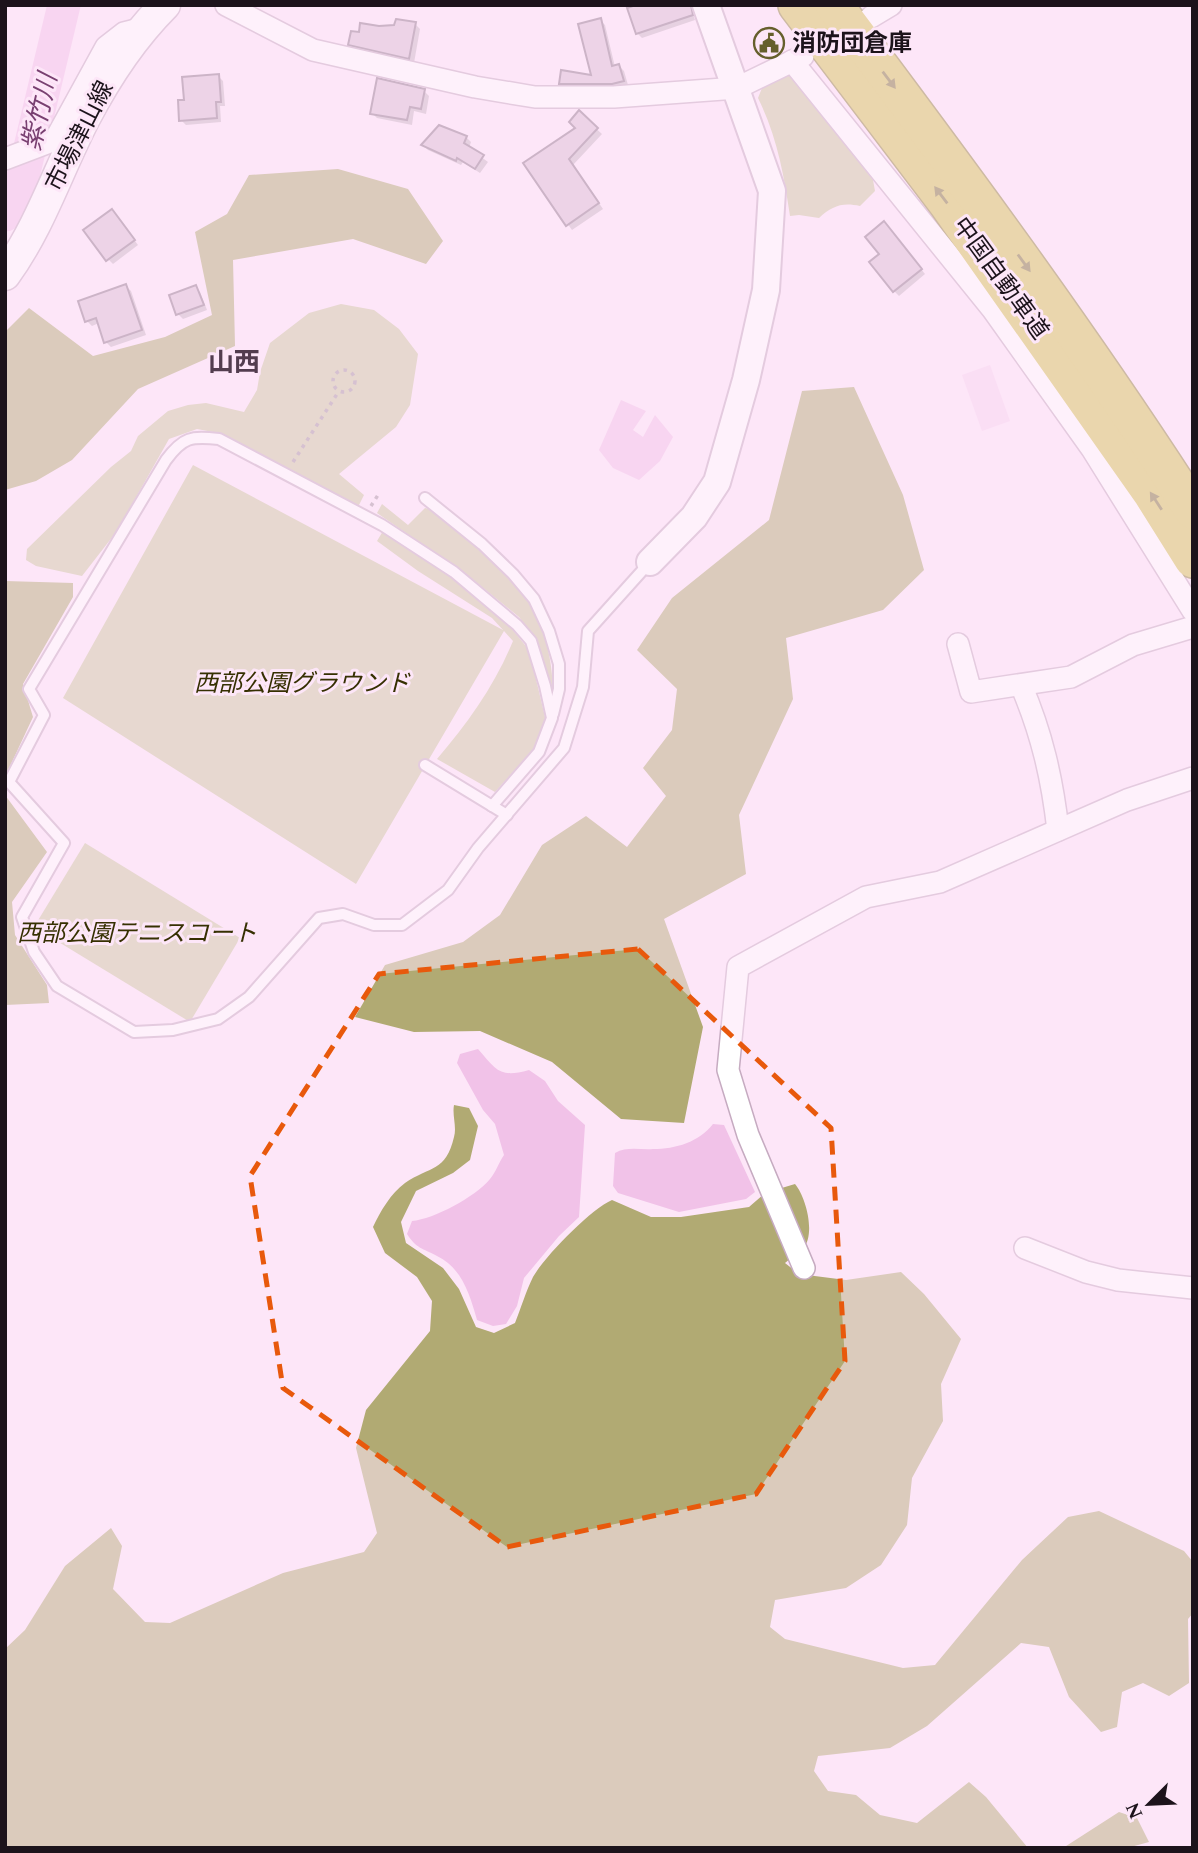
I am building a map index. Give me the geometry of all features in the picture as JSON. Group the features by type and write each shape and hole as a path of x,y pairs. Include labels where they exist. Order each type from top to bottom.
{"highway":[{"name":"中国自動車道","path":"797,5 979,248 1143,481 1193,559"},
{"name":"中国自動車道","path":"834,5 1071,328 1193,510"}],"main road":[{"name":"市場津山線","path":"5,275 24,250 85,118 113,69 142,28 165,5"}],"street":[{"path":"226,5 313,50 475,87 535,97 614,97 737,88 798,58 993,310 1092,449 1193,611"},
{"path":"650,562 694,517 717,482 746,380 766,290 772,191 706,5"},
{"path":"871,17 891,5"},
{"path":"5,159 55,140 106,47 124,33 142,28"},
{"path":"958,644 971,692 1072,677 1133,645 1193,627"},
{"path":"1021,685 1031,707 1052,778 1058,830"},
{"path":"804,1268 748,1135 728,1070 738,967 866,897 940,882 1127,800 1193,778"},
{"path":"1026,1248 1086,1272 1118,1280 1193,1288"}],"lane":[{"path":"552,718 531,640 454,572 382,525 219,439 196,436 178,444 29,689 44,715 9,782 64,843 22,917 33,952 57,986 134,1032 173,1030 218,1019 249,997 319,918 343,914 374,925 402,925 448,890 478,848 564,748 583,687 588,631 650,562"},
{"path":"425,498 482,544 534,599 549,631 558,664 559,689 552,718 538,752 492,806"},
{"path":"425,765 507,815"}],"path":[{"path":"342,370 349,371 354,376 355,384 347,391 339,391 334,386 334,376 342,370"},
{"path":"285,475 339,391"}],"highlighted area":[{"path":"638,949 831,1128 845,1361 756,1494 507,1547 283,1388 250,1176 379,974"}],"shaded area":[{"path":"338,169 408,189 443,241 426,264 353,239 233,260 235,346 138,389 72,460 36,481 5,490 5,332 29,308 93,356 165,337 212,315 195,232 227,214 249,175"},
{"path":"990,365 1010,421 982,431 962,375"},
{"path":"854,387 903,495 924,570 883,610 786,638 793,699 739,815 746,874 664,919 703,1027 684,1123 621,1119 552,1062 480,1031 414,1032 355,1017 385,965 463,942 500,915 542,845 586,816 627,847 666,796 643,768 672,730 677,689 637,650 672,598 769,520 802,391"},
{"path":"621,400 646,411 633,430 643,437 655,415 673,437 660,461 639,480 613,468 599,450"},
{"path":"5,581 73,583 73,597 23,684 33,717 5,777"},
{"path":"5,795 47,852 12,902 15,935 47,985 49,1003 5,1005"},
{"path":"478,1049 500,1071 511,1073 529,1070 545,1081 558,1101 585,1125 579,1217 559,1236 524,1278 517,1306 506,1324 493,1326 477,1320 468,1292 453,1268 446,1261 417,1245 407,1234 412,1221 442,1212 465,1200 483,1186 504,1155 495,1124 483,1110 457,1063 460,1054"},
{"path":"454,1105 469,1108 478,1126 470,1160 453,1173 416,1191 401,1222 406,1243 443,1268 459,1289 476,1327 494,1333 515,1323 530,1282 539,1268 581,1223 612,1200 651,1217 681,1217 749,1207 765,1193 795,1184 806,1206 809,1234 803,1249 785,1263 799,1274 846,1280 901,1272 924,1294 961,1339 941,1384 943,1421 912,1478 907,1525 881,1565 846,1588 775,1600 770,1627 785,1639 903,1668 935,1665 1022,1560 1068,1517 1099,1511 1184,1551 1193,1562 1193,1613 1188,1619 1189,1683 1169,1696 1143,1683 1122,1692 1117,1727 1101,1732 1069,1697 1049,1647 1021,1643 927,1726 890,1748 818,1756 814,1771 828,1791 856,1795 880,1815 917,1823 969,1782 986,1797 1028,1848 5,1848 5,1649 25,1630 65,1566 111,1528 122,1546 113,1589 145,1622 170,1623 283,1573 364,1552 377,1533 356,1448 366,1410 430,1331 432,1301 417,1277 385,1253 373,1227 386,1203 400,1187 436,1167 446,1157 455,1133"},
{"path":"713,1124 724,1125 755,1192 746,1199 679,1212 618,1193 613,1186 615,1153 629,1149 678,1146 701,1136"},
{"path":"1119,1812 1137,1818 1149,1842 1127,1848 1063,1848"}],"green space":[{"path":"784,74 793,76 873,180 875,191 860,206 838,206 819,218 790,216 779,156 758,98 762,88"},
{"path":"341,304 374,310 399,329 418,354 410,405 396,427 339,474 364,495 358,507 213,432 197,429 169,439 117,531 82,576 36,566 26,560 27,549 131,451 138,436 168,411 206,403 244,412 257,390 270,343 309,313"},
{"name":"西部公園グラウンド","path":"193,465 503,630 492,618 418,571 377,541 383,531 457,579 512,629 529,650 546,721 535,748 495,792 437,759 470,717 498,673 513,641 504,631 356,884 63,698"},
{"path":"382,504 408,525 425,508 434,511 512,580 531,605 544,634 551,665 553,696 533,635 519,617 471,578 377,513"},
{"name":"西部公園テニスコート","path":"85,843 240,938 190,1022 34,927"}],"building":[{"path":"636,5 691,5 693,15 636,34 627,8"},
{"path":"601,18 612,66 619,64 624,81 612,84 559,84 561,70 591,75 578,24"},
{"path":"396,19 416,22 409,59 348,45 351,31 359,32 360,23 394,25"},
{"path":"219,74 221,102 216,102 217,118 179,121 178,100 184,100 182,77"},
{"path":"377,78 425,89 421,109 410,107 407,120 370,114"},
{"path":"579,110 598,128 569,159 599,203 566,226 523,163 575,128 569,122"},
{"path":"439,125 467,136 464,143 484,155 475,169 457,158 456,161 421,145"},
{"path":"112,209 135,240 106,261 83,230"},
{"path":"884,221 922,269 893,292 869,262 879,254 865,237"},
{"path":"126,284 142,330 104,343 96,318 85,322 78,301"},
{"path":"196,285 204,305 176,315 169,295"}],"waterway":[{"name":"紫竹川","path":"5,215 10,212 21,185 64,5"}],"place":[{"name":"消防団倉庫","path":"769,43"}],"district":[{"name":"山西","path":"234,362"}]}
